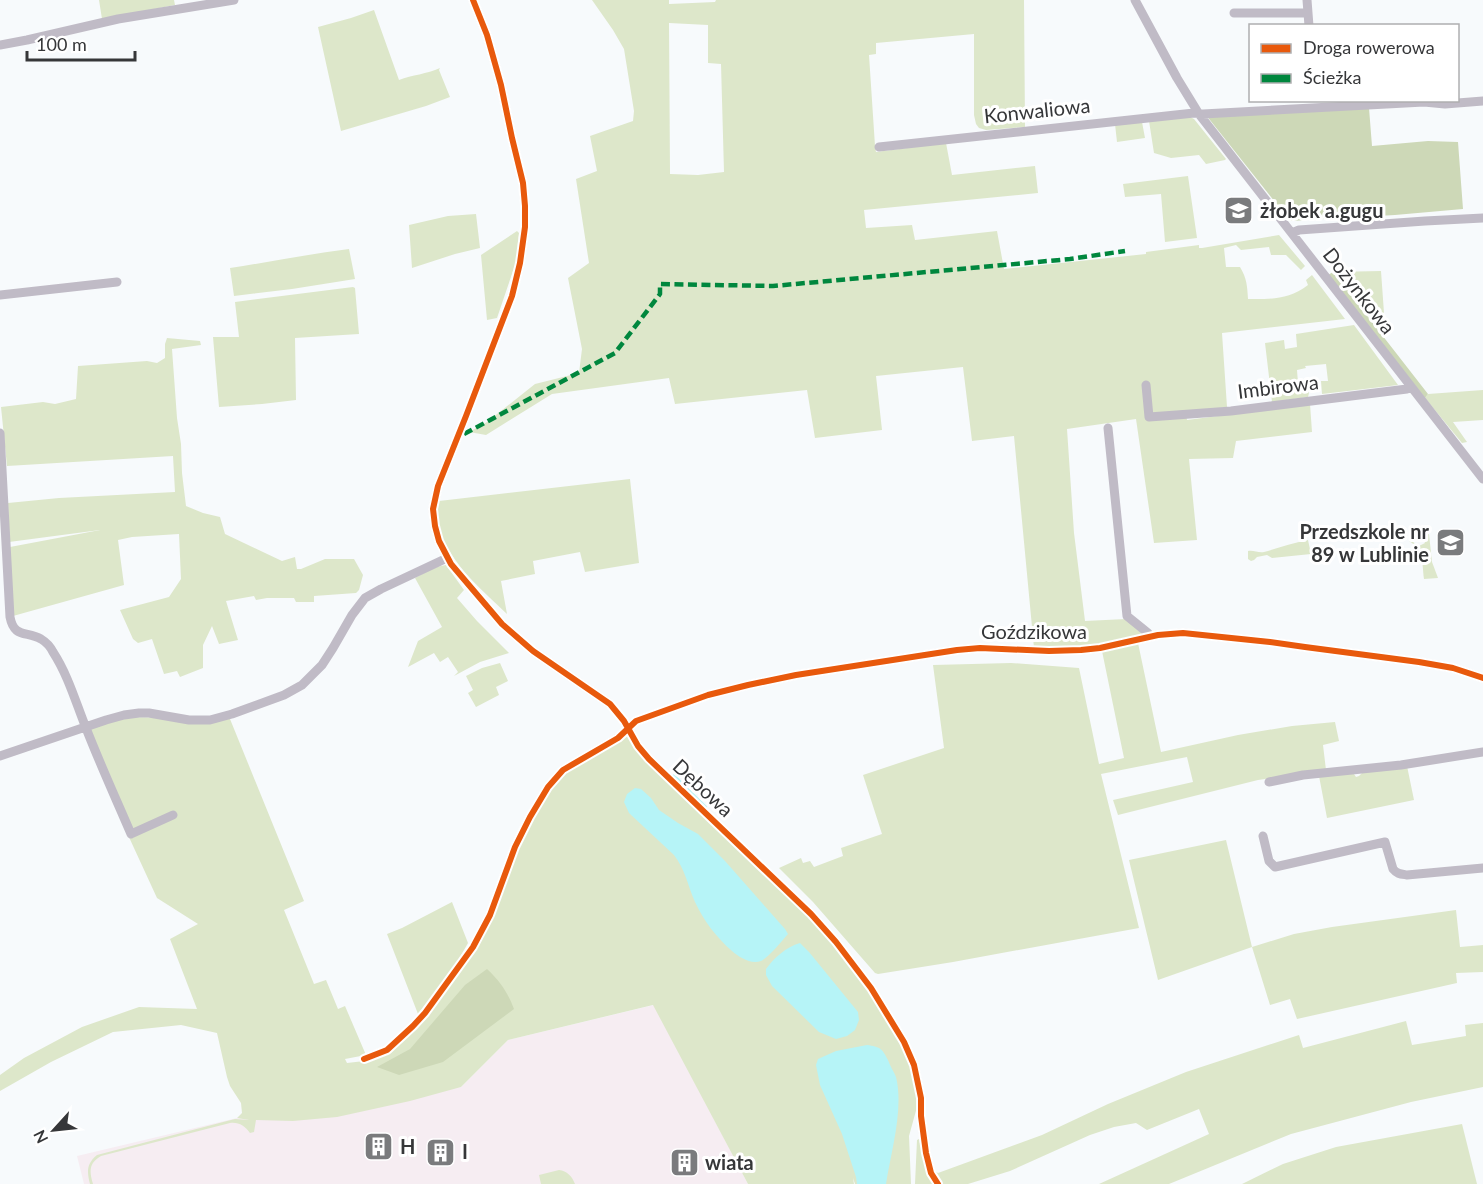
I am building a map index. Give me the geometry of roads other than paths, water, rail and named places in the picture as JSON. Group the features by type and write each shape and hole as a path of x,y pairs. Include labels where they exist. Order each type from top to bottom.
{"street":[{"path":"0,45 117,19 234,0"},
{"name":"Dębowa","path":"473,0 487,34 501,85 523,183 525,221 520,263 514,287 497,336 440,478 433,509 437,535 447,558 502,624 533,651 610,704 621,716 638,746 649,759 817,920 855,965 904,1042 914,1065 920,1088 926,1153 931,1173 938,1184"},
{"name":"Dożynkowa","path":"1135,0 1199,114 1483,479"},
{"path":"1307,0 1309,24"},
{"path":"1234,13 1308,13"},
{"name":"Konwaliowa","path":"879,147 1110,122 1315,104 1424,102 1445,104 1483,101"},
{"path":"1292,233 1299,230 1483,218"},
{"path":"0,295 117,282"},
{"name":"Imbirowa","path":"1146,385 1149,417 1231,411 1411,387"},
{"path":"1108,428 1127,616 1150,636"},
{"path":"0,433 13,627 17,631 42,639 53,651 131,834 173,815"},
{"path":"0,756 112,718 140,712 189,720 210,720 289,693 302,685 322,665 365,598 447,558"},
{"name":"Goździkowa","path":"364,1059 387,1050 413,1026 473,947 490,915 515,847 552,780 563,770 618,738 639,719 708,695 808,673 968,649 1081,650 1100,648 1150,636 1183,633 1419,662 1453,668 1483,678"},
{"path":"1269,782 1303,775 1401,765 1483,752"},
{"path":"1263,836 1269,861 1275,867 1385,842 1396,873 1407,875 1483,868"}],"water":[{"path":"635,788 641,789 651,798 659,810 698,834 785,929 788,934 764,959 753,962 742,958 726,946 711,928 695,902 678,860 629,813 624,802 627,794"},
{"path":"800,943 858,1012 859,1020 855,1030 847,1036 836,1039 819,1032 772,986 766,975 766,969 777,957 785,950"},
{"path":"867,1045 878,1047 884,1053 896,1077 898,1089 898,1116 886,1184 857,1184 842,1134 820,1085 816,1065 818,1059 836,1051"}],"waterway":[{"path":"674,775 706,807"}],"place":[{"name":"żłobek a.gugu","path":"1239,211"},
{"name":"Przedszkole nr 89 w Lublinie","path":"1450,543"},
{"name":"H","path":"379,1147"},
{"name":"I","path":"441,1152"},
{"name":"wiata","path":"684,1163"}]}
